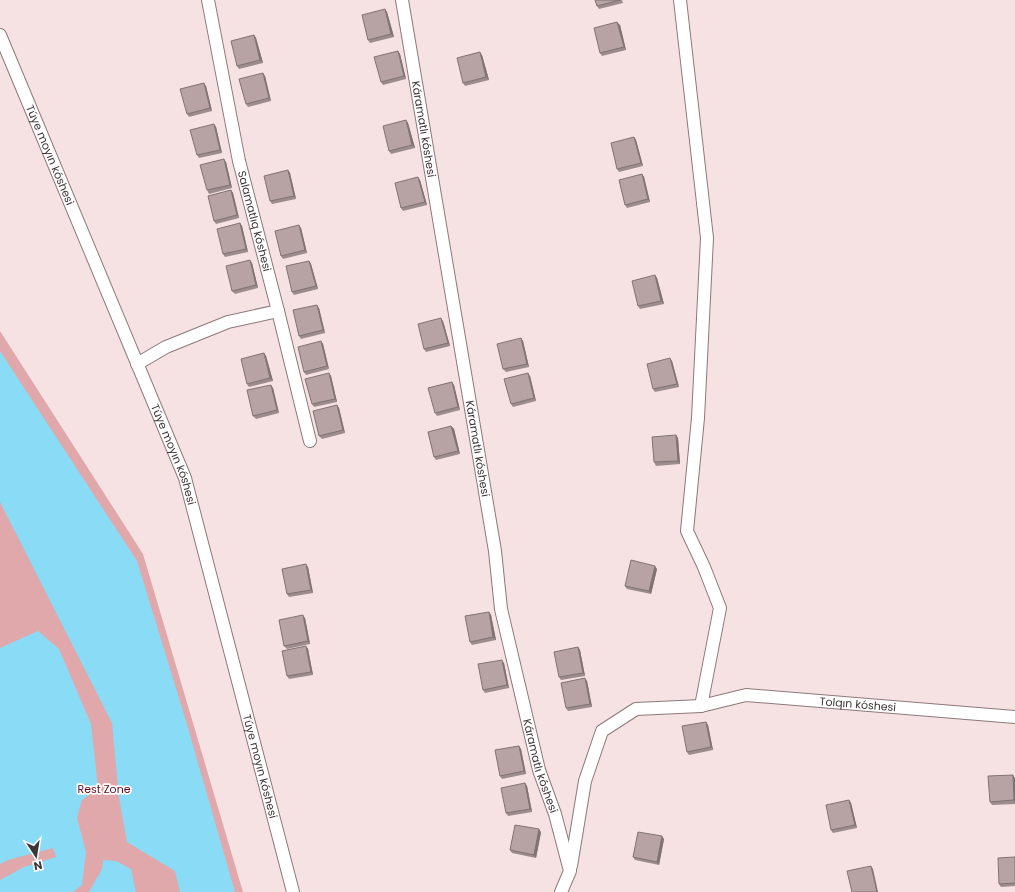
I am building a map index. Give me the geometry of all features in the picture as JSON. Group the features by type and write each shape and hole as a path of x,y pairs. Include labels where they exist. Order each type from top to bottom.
{"street":[{"name":"Salamatlıq kóshesi","path":"208,0 239,161 310,441"},
{"name":"Káramatlı kóshesi","path":"402,0 495,550 501,608 539,770 554,814 570,871"},
{"path":"680,0 707,238 698,418 687,531 704,567 720,608 701,706"},
{"name":"Túye moyın kóshesi","path":"0,34 185,478 293,892"},
{"path":"137,364 166,347 228,322 278,310"},
{"name":"Tolqın kóshesi","path":"570,871 585,781 602,731 636,709 701,706 746,695 1015,717"},
{"path":"561,892 570,871"}],"green space":[{"name":"Rest Zone","path":"0,331 143,554 243,892 0,892"}],"water":[{"path":"0,351 137,561 186,721 235,892 180,892 175,871 127,842 119,798 112,723 0,502"},
{"path":"38,631 59,649 91,724 98,788 82,800 77,818 86,852 82,885 73,892 0,892 0,880 24,867 56,857 53,848 8,860 0,864 0,648"},
{"path":"103,860 116,861 131,869 136,892 89,892 102,869"}],"building":[{"path":"595,0 620,0 597,6"},
{"path":"385,9 391,34 368,40 362,15"},
{"path":"617,22 624,47 600,53 594,28"},
{"path":"254,35 260,60 237,66 231,41"},
{"path":"398,51 404,76 381,82 374,57"},
{"path":"480,52 486,77 463,83 457,58"},
{"path":"263,73 269,98 246,104 239,79"},
{"path":"204,83 210,108 187,114 180,89"},
{"path":"406,120 412,145 389,151 383,126"},
{"path":"214,124 220,150 197,155 190,130"},
{"path":"634,137 641,163 617,169 611,143"},
{"path":"224,159 230,185 207,190 200,165"},
{"path":"288,170 294,196 270,201 264,176"},
{"path":"642,174 648,199 625,205 619,180"},
{"path":"418,177 425,202 401,208 395,183"},
{"path":"231,190 237,215 214,221 208,196"},
{"path":"240,223 246,249 223,254 217,229"},
{"path":"299,225 305,250 281,256 275,231"},
{"path":"250,260 256,285 232,291 226,266"},
{"path":"309,261 316,286 292,292 286,266"},
{"path":"655,275 661,301 638,306 632,281"},
{"path":"317,305 323,330 299,336 293,310"},
{"path":"441,318 448,343 424,349 418,324"},
{"path":"521,338 527,364 503,369 497,344"},
{"path":"321,341 327,366 304,372 298,347"},
{"path":"264,353 270,378 247,384 241,359"},
{"path":"670,358 677,384 653,389 647,364"},
{"path":"329,373 335,399 312,404 305,379"},
{"path":"528,373 534,398 511,404 504,379"},
{"path":"452,382 458,407 435,413 428,388"},
{"path":"271,385 277,410 253,416 247,390"},
{"path":"337,405 343,430 319,436 313,411"},
{"path":"451,426 458,451 434,457 428,432"},
{"path":"676,435 678,461 654,462 652,437"},
{"path":"631,560 655,566 649,591 625,586"},
{"path":"306,564 311,590 287,594 282,569"},
{"path":"489,612 493,637 470,642 465,616"},
{"path":"303,615 308,641 284,646 279,620"},
{"path":"306,646 311,672 287,676 282,651"},
{"path":"578,647 583,673 559,677 554,652"},
{"path":"502,660 507,685 483,690 478,664"},
{"path":"585,678 590,704 566,708 561,683"},
{"path":"706,722 711,747 687,752 682,726"},
{"path":"519,746 524,771 500,776 495,750"},
{"path":"1013,775 1014,800 990,802 988,776"},
{"path":"525,783 530,809 506,813 501,788"},
{"path":"849,800 855,825 831,830 826,805"},
{"path":"515,825 539,829 534,855 510,850"},
{"path":"638,832 662,836 657,862 633,857"},
{"path":"1015,857 1015,883 999,884 998,858"},
{"path":"871,866 877,892 852,892 847,871"}]}
